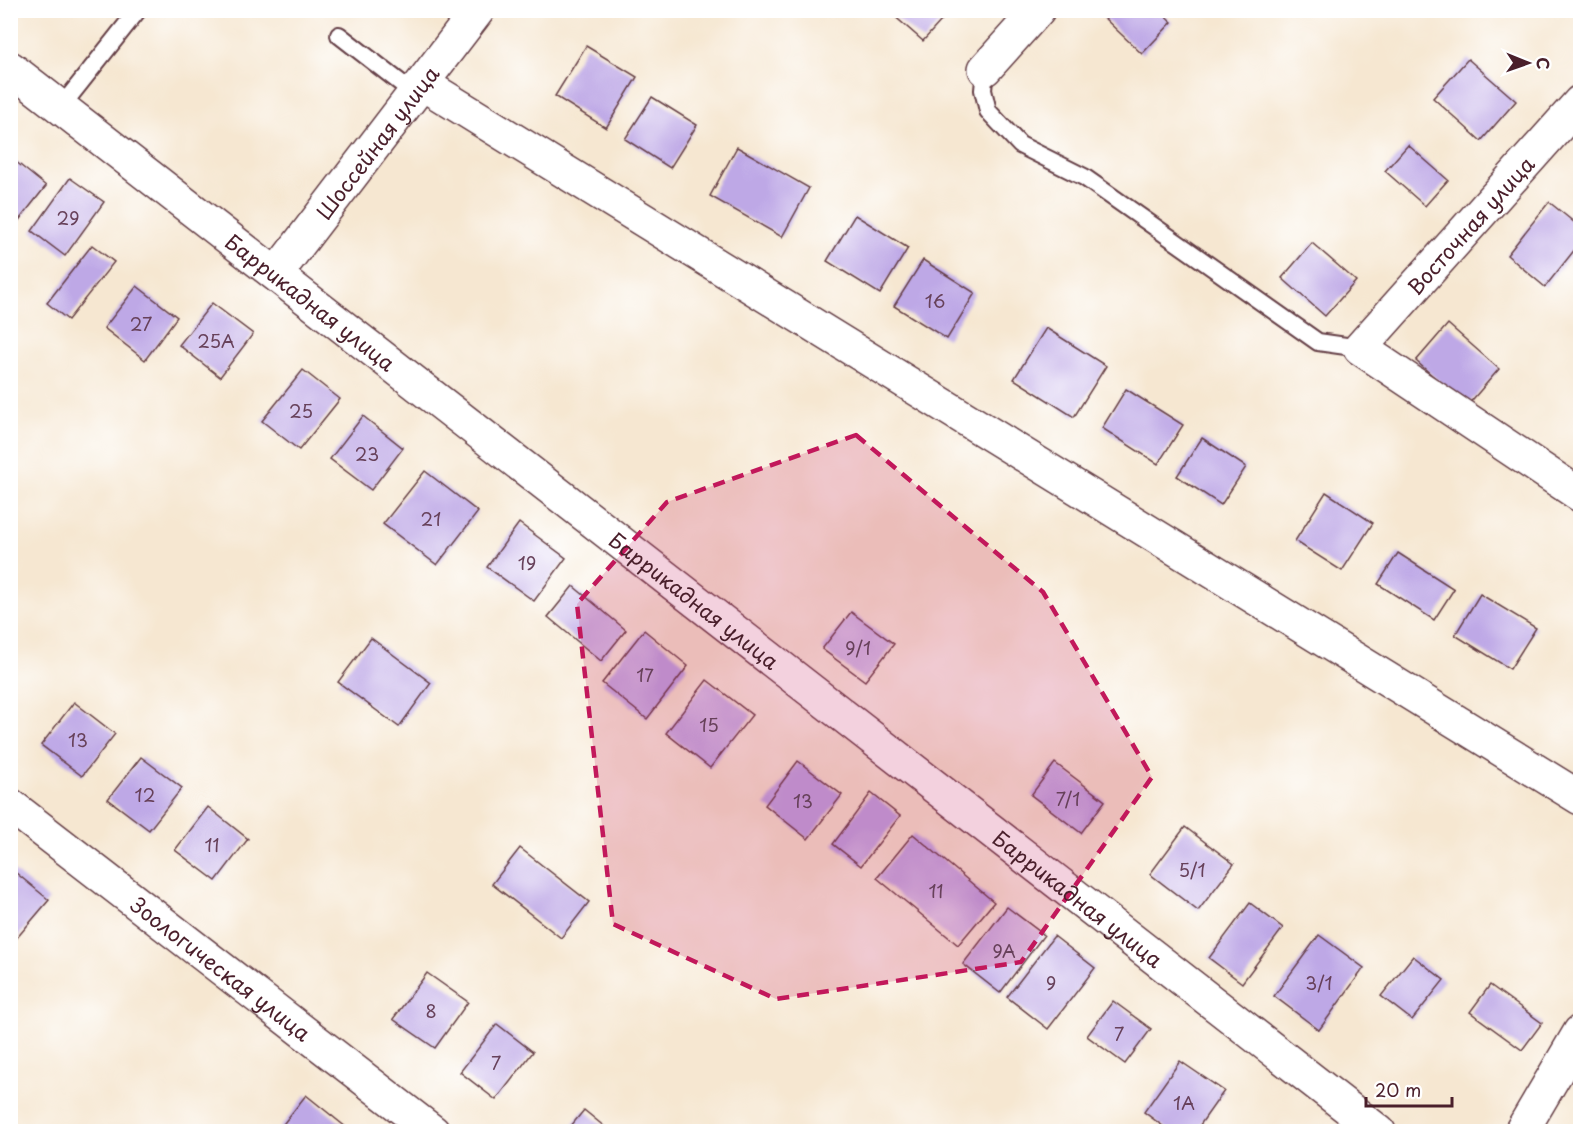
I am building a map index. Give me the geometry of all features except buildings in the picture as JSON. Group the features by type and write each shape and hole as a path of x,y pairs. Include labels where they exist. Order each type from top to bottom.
{"street":[{"name":"Шоссейная улица","path":"276,274 478,10"},
{"path":"985,69 1038,10"},
{"name":"Баррикадная улица","path":"10,68 1379,1131"},
{"path":"419,89 1581,798"},
{"name":"Восточная улица","path":"1360,348 1581,102"},
{"path":"1360,348 1581,495"},
{"name":"Зоологическая улица","path":"10,805 433,1131"},
{"path":"1521,1131 1581,1032"}],"lane":[{"path":"61,107 138,10"},
{"path":"339,35 419,89"},
{"path":"985,69 983,90 988,111 1020,145 1084,177 1318,342 1360,348"}],"highlighted area":[{"path":"856,435 1043,592 1152,777 1021,962 776,999 613,924 577,604 667,502"}]}
